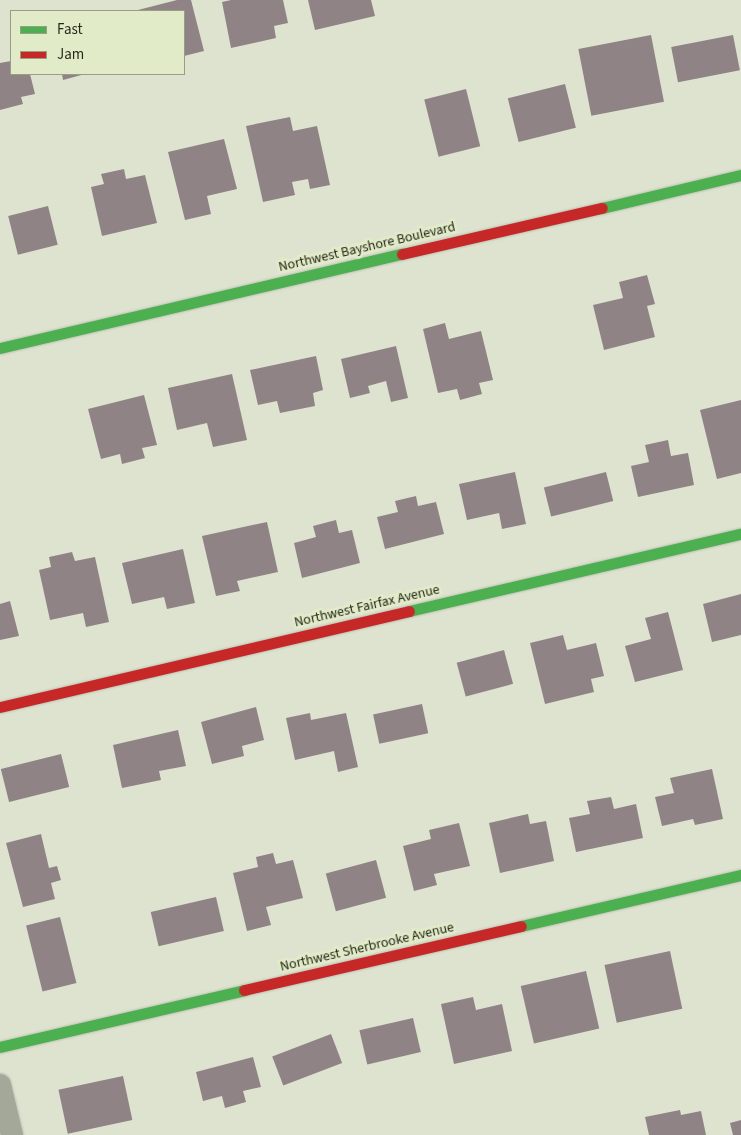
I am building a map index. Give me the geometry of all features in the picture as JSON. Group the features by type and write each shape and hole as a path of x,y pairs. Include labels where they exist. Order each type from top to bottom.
{"street":[{"name":"Northwest Bayshore Boulevard","path":"0,348 741,175"},
{"name":"Northwest Fairfax Avenue","path":"0,707 741,534"},
{"name":"Northwest Sherbrooke Avenue","path":"0,1047 741,875"},
{"path":"0,1085 12,1135"}],"building":[{"path":"177,0 191,0 204,51 185,56 185,10 138,10"},
{"path":"231,0 283,0 288,23 274,26 276,38 231,48 222,2"},
{"path":"308,0 371,0 375,16 315,30"},
{"path":"651,35 664,102 591,116 578,49"},
{"path":"733,35 740,70 678,82 671,47"},
{"path":"10,61 10,75 30,75 35,94 21,97 23,104 0,110 0,63"},
{"path":"62,75 81,75 63,80"},
{"path":"565,84 576,128 519,142 508,98"},
{"path":"466,89 480,146 439,157 424,99"},
{"path":"290,117 293,131 317,126 330,185 310,189 308,179 292,182 295,195 263,202 246,126"},
{"path":"224,139 237,189 207,196 211,214 185,220 168,152"},
{"path":"124,169 126,179 145,175 157,223 102,236 91,187 104,184 101,174"},
{"path":"48,206 58,245 18,255 8,216"},
{"path":"647,275 655,304 647,306 655,337 604,350 593,305 623,298 619,282"},
{"path":"445,323 449,339 481,331 493,380 479,383 482,394 460,400 457,389 438,393 423,329"},
{"path":"396,346 408,398 391,402 386,381 368,386 370,393 350,398 341,359"},
{"path":"316,356 323,390 313,393 315,406 280,413 277,401 258,405 250,370"},
{"path":"232,374 247,440 213,447 207,423 177,430 168,388"},
{"path":"144,395 157,445 142,448 145,458 122,464 120,454 101,459 88,409"},
{"path":"741,400 741,473 717,479 700,410"},
{"path":"668,440 671,456 688,453 694,485 638,497 631,466 649,462 645,445"},
{"path":"515,472 526,524 502,529 499,513 467,520 459,484"},
{"path":"606,472 613,501 551,517 544,487"},
{"path":"416,496 418,506 436,502 444,534 385,549 377,517 398,512 395,501"},
{"path":"336,520 339,533 352,530 360,563 302,578 294,543 316,537 313,526"},
{"path":"267,522 278,572 237,581 240,591 216,596 202,536"},
{"path":"183,549 195,603 167,609 164,597 132,604 122,563"},
{"path":"72,552 75,561 95,557 109,622 86,627 83,613 50,620 39,570 51,567 49,557"},
{"path":"741,594 741,635 712,642 703,604"},
{"path":"10,601 19,636 0,640 0,604"},
{"path":"668,612 683,670 635,682 625,646 651,639 645,618"},
{"path":"563,635 567,650 596,643 604,676 591,679 594,692 545,704 530,643"},
{"path":"504,650 513,684 466,696 457,663"},
{"path":"422,704 428,733 379,744 373,714"},
{"path":"256,707 264,740 242,746 244,756 212,764 201,722"},
{"path":"310,713 311,720 346,713 358,767 338,772 334,751 295,760 286,718"},
{"path":"178,730 186,766 159,771 161,780 122,788 113,745"},
{"path":"61,754 69,787 9,802 1,769"},
{"path":"712,769 723,819 695,825 693,819 662,826 655,797 674,793 670,778"},
{"path":"611,797 614,809 636,804 643,838 576,852 569,818 590,814 587,801"},
{"path":"528,814 530,824 546,821 554,861 500,873 489,823"},
{"path":"459,823 470,866 434,874 437,885 414,891 403,846 431,839 429,830"},
{"path":"41,834 49,868 57,866 61,880 51,883 55,899 23,907 6,843"},
{"path":"273,853 276,864 293,860 303,898 266,907 271,925 247,931 233,873 258,867 256,857"},
{"path":"376,860 386,898 336,911 326,873"},
{"path":"216,897 224,931 159,946 151,912"},
{"path":"60,917 76,983 42,991 26,925"},
{"path":"670,951 682,1009 617,1023 604,965"},
{"path":"586,971 599,1028 534,1044 521,986"},
{"path":"473,997 476,1010 502,1004 512,1051 454,1064 441,1004"},
{"path":"413,1018 421,1052 367,1064 359,1030"},
{"path":"331,1034 342,1063 283,1086 272,1057"},
{"path":"253,1057 261,1087 243,1091 246,1102 225,1108 222,1096 203,1101 196,1072"},
{"path":"123,1076 132,1120 68,1134 58,1090"},
{"path":"680,1110 681,1115 701,1111 706,1135 649,1135 645,1117"},
{"path":"741,1120 741,1135 733,1135 730,1123"}],"traffic: fast":[{"path":"602,208 741,175"},
{"path":"0,348 402,254"},
{"path":"409,611 741,534"},
{"path":"521,926 741,875"},
{"path":"0,1047 244,990"}],"traffic: jam":[{"path":"402,254 602,208"},
{"path":"0,707 409,611"},
{"path":"244,990 521,926"}]}
